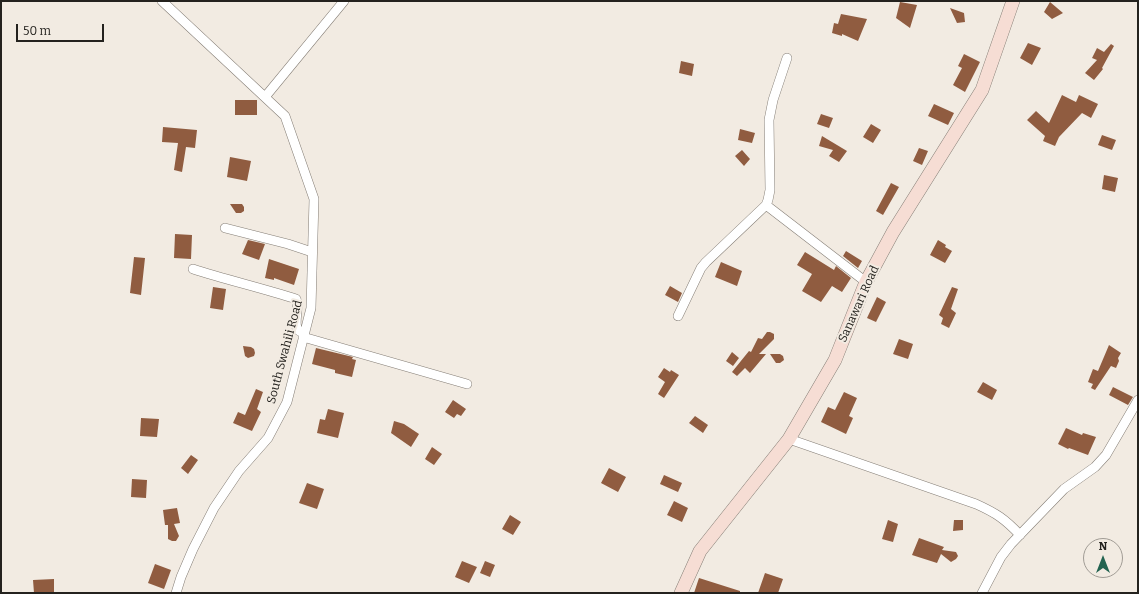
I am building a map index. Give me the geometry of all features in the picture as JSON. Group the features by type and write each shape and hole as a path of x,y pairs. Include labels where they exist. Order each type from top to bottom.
{"street":[{"name":"South Swahili Road","path":"162,1 285,116 314,199 311,308 287,402 268,438 239,471 214,508 193,549 176,593"},
{"path":"265,97 344,1"},
{"name":"Sanawari Road","path":"681,593 700,551 789,439 835,360 866,282 893,232 982,90 1013,1"},
{"path":"678,316 701,268 766,205 770,190 769,120 773,100 787,58"},
{"path":"766,205 866,282"},
{"path":"225,228 288,244 312,252"},
{"path":"193,269 296,299 298,303 297,326 298,330 304,335 467,384"},
{"path":"982,593 1001,557 1011,544 1064,488 1095,467 1101,461 1110,449 1138,400"},
{"path":"789,439 976,504 997,514 1008,522 1020,535"}],"building":[{"path":"900,2 917,5 910,28 896,18"},
{"path":"1050,2 1063,13 1052,19 1044,12"},
{"path":"950,8 964,13 965,22 957,23"},
{"path":"841,14 867,19 858,41 842,34 842,36 832,33 834,23 838,24"},
{"path":"1028,43 1041,48 1032,65 1020,58"},
{"path":"1111,44 1114,46 1102,68 1103,69 1094,80 1085,73 1097,60 1092,58 1097,48 1104,52"},
{"path":"964,54 980,62 965,92 953,85 962,68 958,66"},
{"path":"681,61 694,64 692,76 679,73"},
{"path":"1062,95 1076,102 1079,95 1098,104 1091,118 1082,113 1059,137 1055,146 1043,141 1045,136 1027,120 1036,111 1049,123"},
{"path":"235,100 257,100 257,115 235,115"},
{"path":"934,104 954,113 948,125 928,116"},
{"path":"821,114 833,118 829,128 817,124"},
{"path":"871,124 881,130 873,143 863,137"},
{"path":"163,127 197,130 195,148 186,147 182,172 174,170 178,143 162,142"},
{"path":"740,129 755,133 752,143 738,140"},
{"path":"1102,135 1116,140 1112,150 1098,145"},
{"path":"822,136 847,151 839,162 829,156 833,150 819,146"},
{"path":"919,148 928,151 922,165 913,161"},
{"path":"742,150 750,159 744,166 735,156"},
{"path":"230,157 251,161 247,181 227,177"},
{"path":"1104,175 1118,178 1115,192 1102,189"},
{"path":"891,183 899,187 883,215 876,211"},
{"path":"230,204 242,204 244,211 241,213 236,213"},
{"path":"175,234 192,235 191,259 174,258"},
{"path":"248,240 265,244 259,260 242,254"},
{"path":"938,240 952,251 945,263 930,255"},
{"path":"846,251 862,261 858,268 843,256"},
{"path":"805,252 834,270 836,266 851,278 842,292 832,286 821,302 802,291 812,274 797,265"},
{"path":"134,257 145,258 141,295 130,293"},
{"path":"269,259 299,269 294,285 274,278 274,280 265,278"},
{"path":"721,262 742,271 737,286 715,277"},
{"path":"670,286 682,293 678,302 665,295"},
{"path":"213,287 226,289 223,310 210,308"},
{"path":"952,287 958,289 951,309 956,313 949,328 941,324 943,318 939,315"},
{"path":"877,297 886,302 876,322 867,318"},
{"path":"767,332 774,334 774,339 759,354 766,354 750,373 745,368 737,376 732,372 749,351 751,352 758,338 762,339"},
{"path":"899,339 913,344 908,359 893,354"},
{"path":"1109,345 1121,353 1118,358 1119,361 1116,368 1111,366 1095,390 1091,388 1093,384 1088,382 1093,369 1098,371"},
{"path":"243,346 254,349 254,356 248,358 245,356"},
{"path":"316,348 353,357 352,359 356,360 352,377 335,373 335,370 312,364"},
{"path":"732,352 739,358 733,366 726,361"},
{"path":"770,354 780,354 783,356 784,360 780,363 776,363"},
{"path":"664,368 679,375 664,398 658,394 665,382 658,377"},
{"path":"983,382 997,390 992,400 977,392"},
{"path":"1113,387 1133,397 1128,405 1109,395"},
{"path":"256,389 263,392 257,409 261,412 252,431 233,423 238,412 245,415"},
{"path":"844,392 857,398 849,416 853,418 846,434 821,422 828,407 835,410"},
{"path":"453,400 466,409 461,416 457,414 454,418 445,412"},
{"path":"328,409 344,413 338,438 317,433 320,419 325,420"},
{"path":"695,416 708,425 703,433 689,423"},
{"path":"141,418 159,419 157,437 140,436"},
{"path":"394,421 404,424 419,434 411,447 391,433"},
{"path":"1066,428 1082,435 1083,433 1096,437 1088,455 1069,448 1068,449 1058,444"},
{"path":"432,447 442,454 434,465 425,459"},
{"path":"191,455 198,460 188,474 181,468"},
{"path":"609,468 626,477 618,492 601,483"},
{"path":"664,475 682,483 678,492 660,484"},
{"path":"132,479 147,480 146,498 131,497"},
{"path":"307,483 324,489 317,509 299,503"},
{"path":"674,501 688,508 682,522 667,515"},
{"path":"177,508 180,523 174,524 179,536 176,541 172,541 168,539 168,525 165,525 163,510"},
{"path":"510,515 521,522 513,535 502,529"},
{"path":"888,520 898,524 893,542 882,539"},
{"path":"954,520 963,520 963,530 953,531"},
{"path":"919,538 944,547 942,550 956,552 958,556 951,562 941,554 937,563 912,555"},
{"path":"462,561 477,567 469,583 455,577"},
{"path":"485,561 495,565 490,577 480,573"},
{"path":"155,564 171,570 164,589 148,583"},
{"path":"765,573 783,579 778,593 758,593"},
{"path":"699,578 740,591 740,593 694,593"},
{"path":"54,579 54,592 34,593 33,580"}]}
